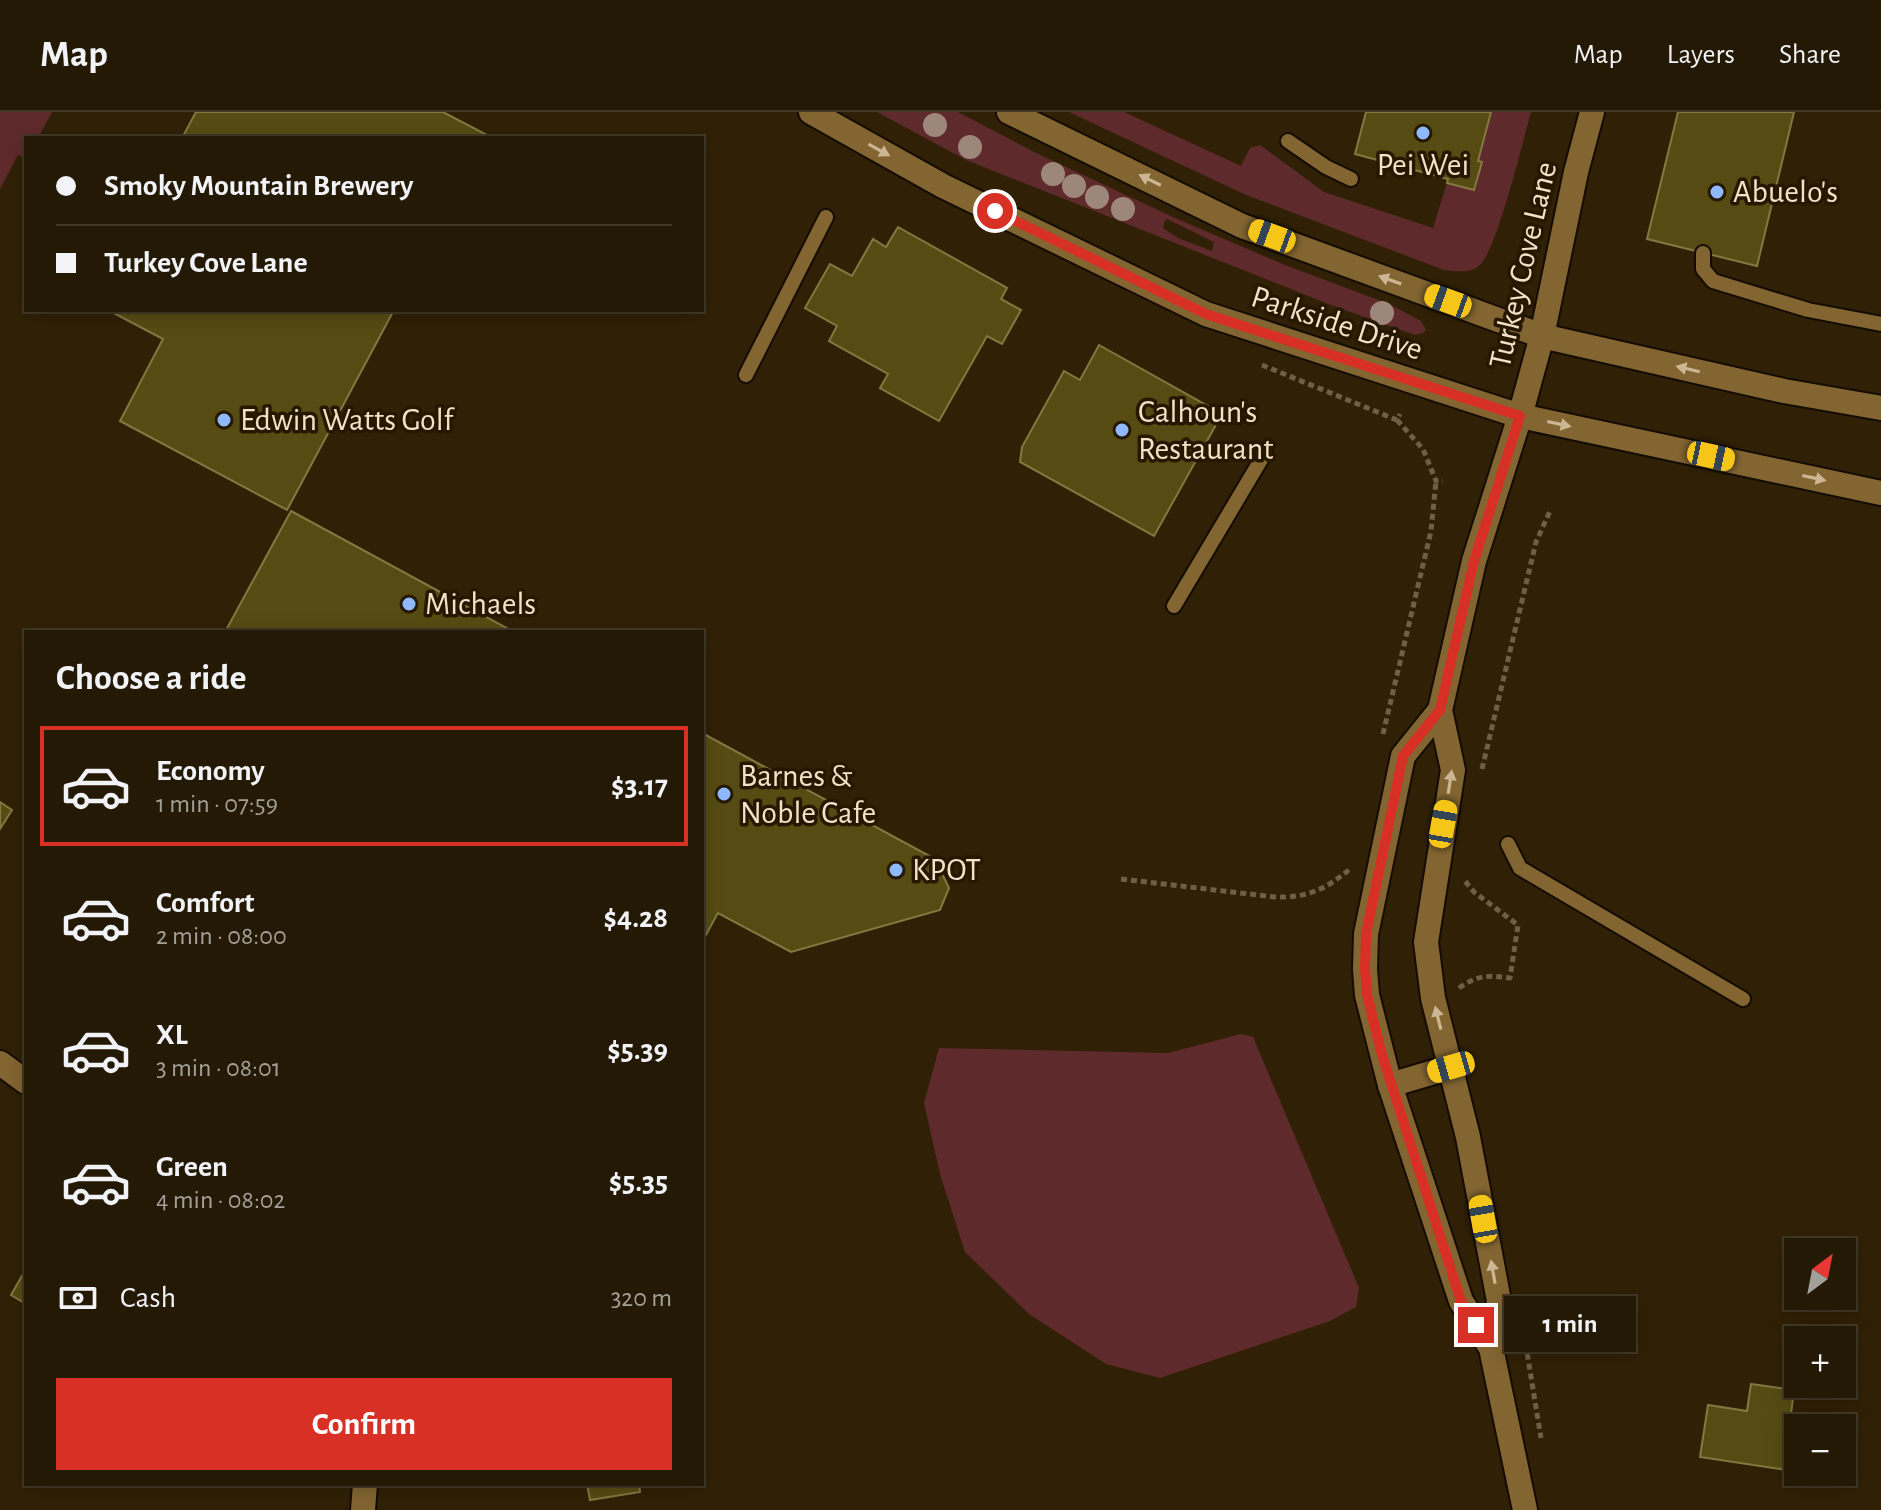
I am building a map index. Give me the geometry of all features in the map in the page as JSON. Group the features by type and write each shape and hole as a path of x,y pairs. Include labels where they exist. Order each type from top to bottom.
{"street":[{"name":"Parkside Drive","path":"811,112 943,186 1206,314 1520,416 1881,493"},
{"name":"Parkside Drive","path":"1009,112 1242,226 1542,336 1784,391 1881,408"},
{"name":"Turkey Cove Lane","path":"1491,1348 1499,1301 1468,1137 1433,998 1426,942 1453,770 1440,710 1474,561 1542,336 1592,112"},
{"name":"Turkey Cove Lane","path":"1440,710 1403,756 1366,934 1367,995 1390,1085 1461,1301 1491,1348 1525,1510"},
{"path":"0,1063 24,1081"},
{"path":"1390,1085 1451,1067"},
{"path":"363,1510 365,1486"}],"lane":[{"path":"1288,141 1326,167 1351,179"},
{"path":"746,375 826,217"},
{"path":"1703,253 1703,269 1713,281 1808,310 1881,324"},
{"path":"1174,606 1265,453"},
{"path":"1508,844 1520,868 1743,999"}],"path":[{"path":"1382,740 1440,481 1423,449 1397,420"},
{"path":"1478,783 1536,542 1550,511"},
{"path":"1121,879 1275,897 1299,897 1322,890 1340,877 1351,868 1354,854"},
{"path":"1463,871 1464,880 1474,892 1518,925 1513,949"}],"shaded area":[{"path":"0,112 52,112 39,136 24,136 24,158 18,155 0,189"},
{"path":"877,112 958,112 1032,151 1175,218 1285,265 1389,304 1421,321 1426,330 1415,335 1331,305 966,160","holes":["1167,219 1214,242 1212,251 1178,238 1163,228 1164,222"]},
{"path":"1069,112 1124,112 1241,166 1250,148 1260,145 1324,192 1433,228 1447,183 1474,190 1491,112 1531,112 1509,193 1487,255 1480,265 1463,271 1444,270 1244,194"},
{"path":"1241,1034 1253,1037 1359,1288 1356,1307 1330,1321 1160,1378 1106,1364 1029,1314 965,1252 940,1174 924,1103 939,1048 1168,1053"}],"building":[{"path":"196,112 443,112 487,135 487,136 183,136"},
{"name":"Pei Wei","path":"1366,112 1491,112 1474,190 1447,183 1448,179 1355,154"},
{"path":"1678,112 1794,112 1757,266 1647,239"},
{"path":"898,227 1007,288 1001,299 1021,310 1002,344 987,336 939,421 880,388 888,374 829,341 837,326 805,308 830,264 852,276 873,239 886,247"},
{"path":"112,312 393,312 287,510 120,421 163,339"},
{"name":"Calhoun's Restaurant","path":"1099,345 1222,414 1154,536 1020,462 1022,447 1064,371 1080,380"},
{"path":"291,511 510,630 226,630"},
{"path":"704,734 935,859 949,888 940,910 791,952 718,913 704,938"},
{"path":"0,802 12,810 0,829"},
{"path":"24,1272 24,1303 11,1295"},
{"path":"1751,1384 1784,1389 1784,1398 1793,1398 1791,1414 1784,1414 1784,1470 1700,1457 1708,1405 1747,1411"},
{"path":"587,1486 639,1486 640,1492 590,1500"}],"place":[{"name":"Pei Wei","path":"1423,133"},
{"name":"Abuelo's","path":"1717,192"},
{"name":"Edwin Watts Golf","path":"224,420"},
{"name":"Calhoun's Restaurant","path":"1122,430"},
{"name":"Michaels","path":"409,604"},
{"name":"Barnes & Noble Cafe","path":"724,794"},
{"name":"KPOT","path":"896,870"}],"route":[{"path":"995,211 1206,314 1520,416 1474,561 1440,710 1403,756 1366,934 1367,995 1390,1085 1461,1301 1476,1325"}]}
